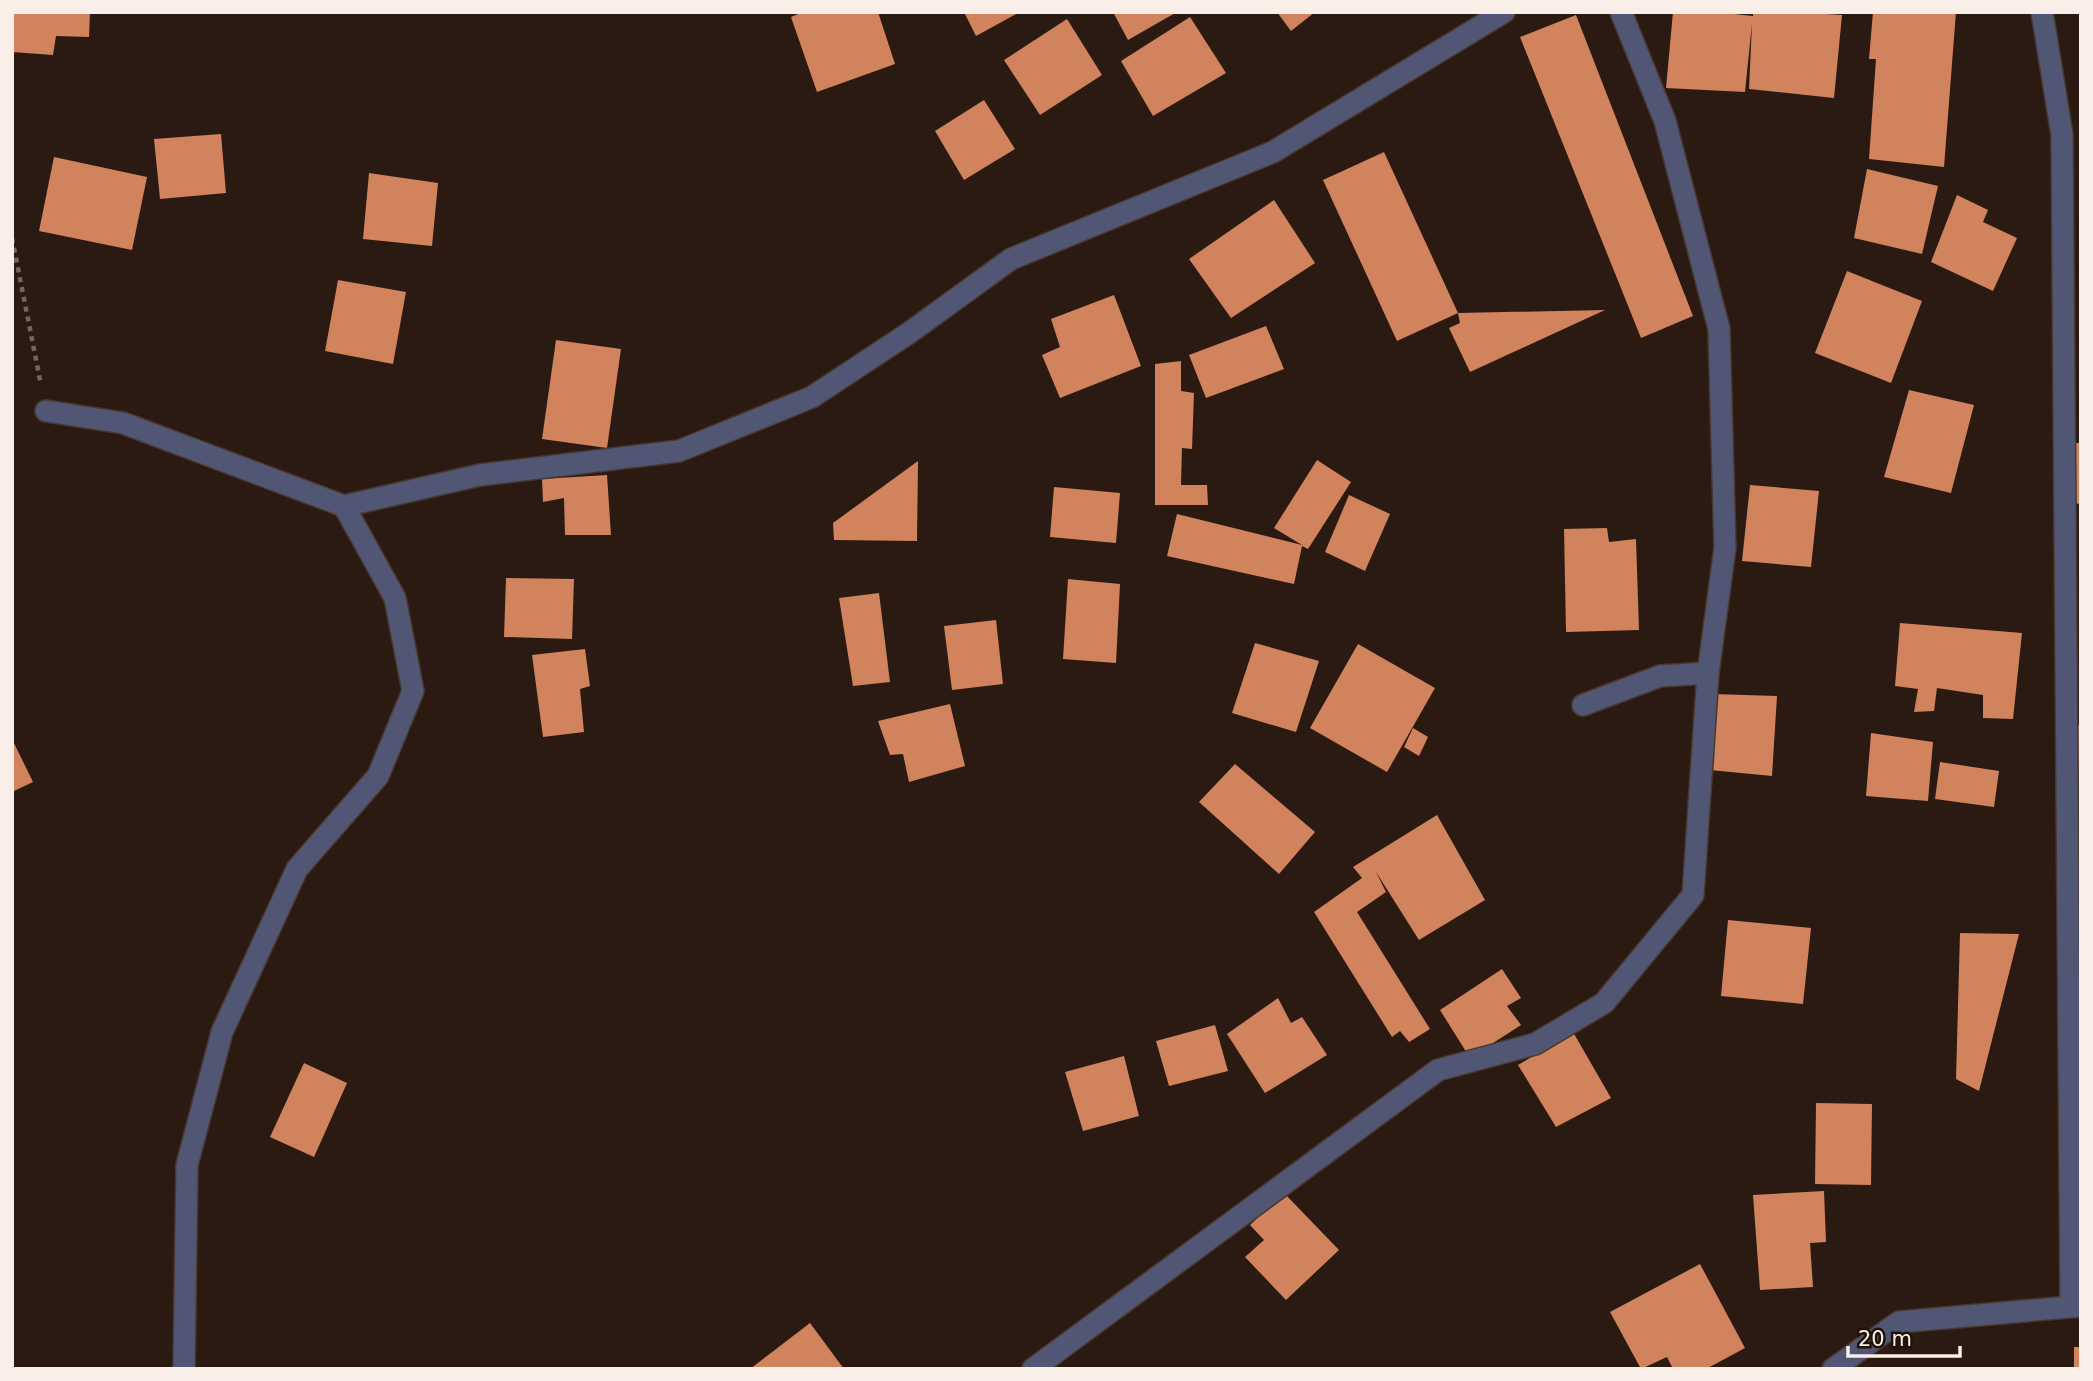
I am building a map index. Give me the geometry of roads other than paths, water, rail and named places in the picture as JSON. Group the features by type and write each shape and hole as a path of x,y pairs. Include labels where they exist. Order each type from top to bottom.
{"street":[{"path":"46,411 123,424 344,506 480,475 679,451 812,397 909,333 1011,259 1273,152 1504,12"},
{"path":"1033,1369 1438,1070 1535,1044 1604,1003 1693,895 1707,673 1725,548 1719,329 1665,121 1621,12"},
{"path":"1833,1369 1899,1322 2076,1306 2062,135 2042,12"},
{"path":"184,1369 187,1165 222,1032 297,869 378,776 413,691 395,598 344,506"},
{"path":"1583,705 1660,676 1707,673"}]}
